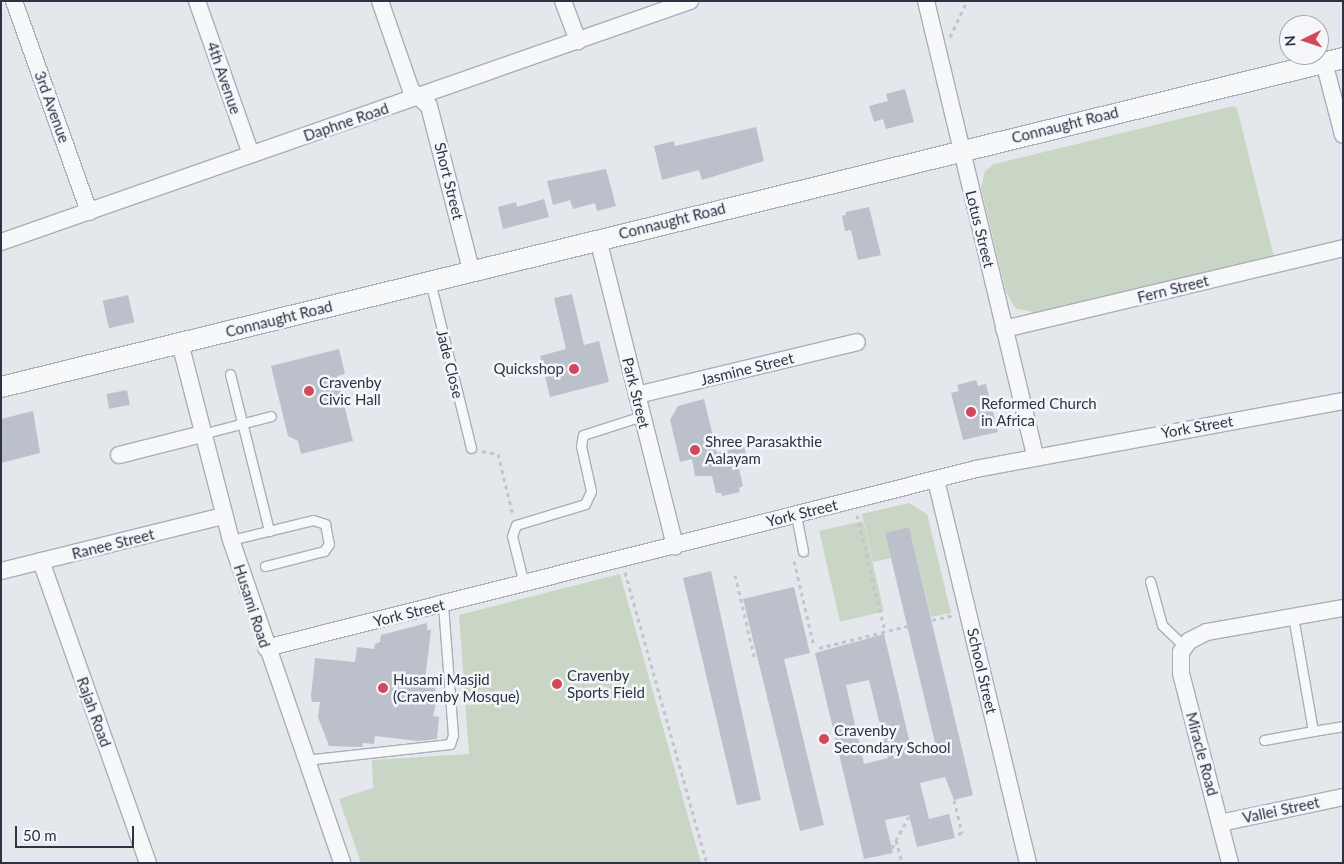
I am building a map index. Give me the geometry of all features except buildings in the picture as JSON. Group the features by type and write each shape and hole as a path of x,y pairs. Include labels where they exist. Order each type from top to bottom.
{"street":[{"name":"3rd Avenue","path":"14,1 89,212"},
{"name":"4th Avenue","path":"197,1 251,154"},
{"name":"Short Street","path":"380,1 411,90 429,106 471,270"},
{"path":"564,1 578,41"},
{"name":"Daphne Road","path":"1,242 690,1"},
{"name":"Lotus Street","path":"926,1 1035,456"},
{"path":"1333,60 1343,135"},
{"name":"Connaught Road","path":"1,388 471,270 1333,60"},
{"name":"Park Street","path":"598,239 674,546"},
{"name":"Fern Street","path":"1004,329 1343,248"},
{"name":"Jasmine Street","path":"637,395 857,342"},
{"name":"Husami Road","path":"180,343 202,434 231,540 266,648 342,863"},
{"name":"York Street","path":"266,648 1035,456 1343,401"},
{"path":"119,455 202,434"},
{"name":"School Street","path":"936,480 1028,863"},
{"name":"Ranee Street","path":"1,571 224,516"},
{"name":"Rajah Road","path":"41,562 148,863"},
{"path":"1184,646 1207,632 1343,608"},
{"name":"Miracle Road","path":"1184,646 1180,658 1181,673 1230,863"},
{"name":"Vallei Street","path":"1220,823 1343,797"}],"lane":[{"name":"Jade Close","path":"430,281 470,448"},
{"path":"230,374 269,531"},
{"path":"202,434 271,416"},
{"path":"524,584 512,536 516,525 585,504 592,491 581,446 582,435 642,416"},
{"path":"796,515 803,551"},
{"path":"231,540 320,520 326,526 329,544 324,551 265,566"},
{"path":"1150,581 1162,625 1184,646"},
{"path":"305,760 450,744 453,735 443,604"},
{"path":"1292,616 1313,732"},
{"path":"1264,740 1343,726"}],"path":[{"path":"937,47 948,43 966,1"},
{"path":"470,448 498,454 516,525"},
{"path":"857,514 885,632"},
{"path":"621,560 707,863"},
{"path":"794,561 814,646"},
{"path":"735,576 755,660"},
{"path":"932,620 959,614"},
{"path":"819,648 907,626"},
{"path":"954,800 962,833 954,835"},
{"path":"892,848 910,814"},
{"path":"896,839 902,863"}],"green space":[{"path":"1233,106 1237,108 1274,257 1032,315 1031,311 1016,309 1006,292 981,188 985,171 994,164"},
{"path":"909,503 927,514 951,613 931,617 909,527 885,533 891,558 873,562 862,514"},
{"path":"863,521 884,612 840,622 819,531"},
{"name":"Cravenby Sports Field","path":"620,574 701,863 361,863 339,799 373,788 372,760 469,754 459,615"}],"place":[{"name":"Quickshop","path":"574,369"},
{"name":"Cravenby Civic Hall","path":"309,391"},
{"name":"Reformed Church in Africa","path":"971,412"},
{"name":"Shree Parasakthie Aalayam","path":"695,450"},
{"name":"Cravenby Sports Field","path":"557,684"},
{"name":"Husami Masjid (Cravenby Mosque)","path":"383,688"},
{"name":"Cravenby Secondary School","path":"824,739"}]}
